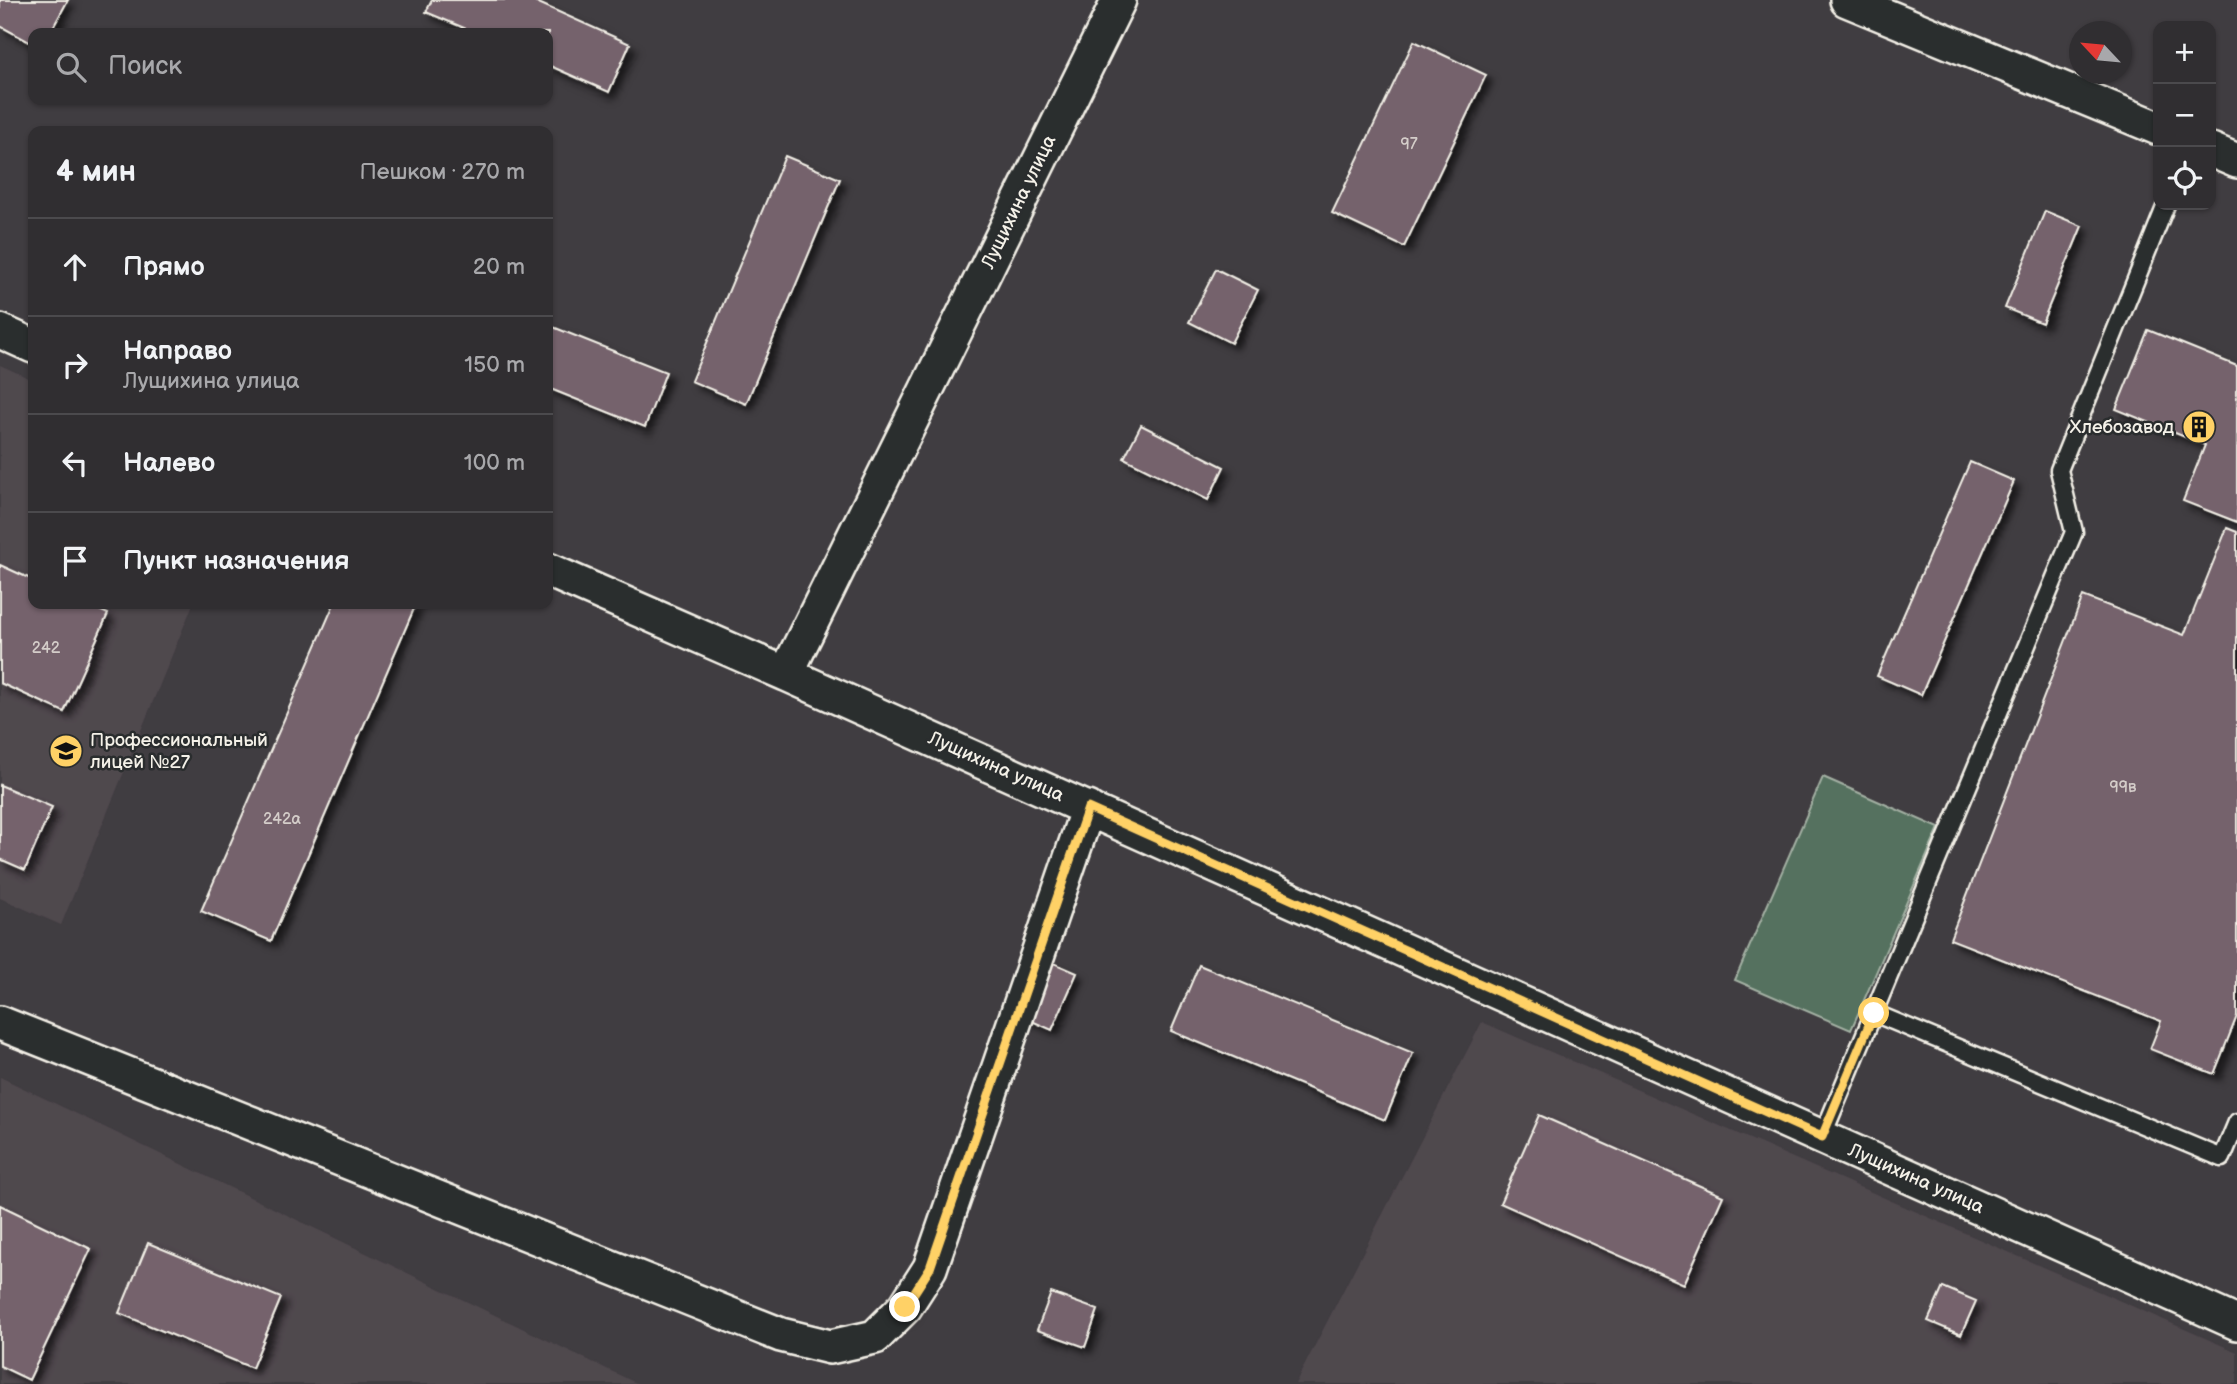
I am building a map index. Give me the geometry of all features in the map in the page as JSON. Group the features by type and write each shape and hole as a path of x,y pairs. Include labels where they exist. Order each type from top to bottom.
{"street":[{"name":"Лущихина улица","path":"1119,0 786,674 2237,1323"},
{"path":"1847,0 2153,126"},
{"path":"2216,152 2237,161"},
{"path":"0,331 28,344"},
{"path":"553,572 786,674"},
{"path":"0,1023 781,1335 830,1348 874,1337 905,1307 930,1268 1088,808"}],"lane":[{"path":"1822,1137 2074,532 2059,470 2164,210"},
{"path":"1874,1013 2222,1158 2237,1122"}],"shaded area":[{"name":"Профессиональный лицей №27","path":"0,365 28,378 28,609 191,609 61,925 0,898"},
{"path":"1482,1022 2237,1352 2237,1384 1295,1384"},
{"path":"0,1077 638,1384 0,1384"}],"green space":[{"path":"1823,777 1939,828 1851,1030 1735,980"}],"building":[{"path":"0,0 68,0 53,28 28,28 28,41 0,26"},
{"path":"432,0 532,0 630,44 609,92 553,67 553,28 464,28 426,12"},
{"path":"1414,41 1486,75 1404,247 1332,213"},
{"path":"785,156 840,179 746,404 691,381"},
{"path":"2045,211 2082,226 2042,323 2005,308"},
{"path":"1216,269 1258,290 1231,343 1189,322"},
{"path":"553,327 666,372 645,427 553,390"},
{"name":"Хлебозавод","path":"2148,330 2237,366 2237,522 2183,501 2205,445 2116,409"},
{"path":"1141,425 1224,467 1208,500 1124,458"},
{"path":"1970,462 2014,481 1921,695 1877,676"},
{"path":"2227,528 2237,532 2237,1016 2214,1074 2150,1049 2161,1021 1950,939 2083,596 2184,635"},
{"path":"0,565 28,578 28,609 97,609 108,614 64,712 0,683"},
{"path":"332,609 414,609 271,941 201,911"},
{"path":"0,785 52,807 25,870 0,859"},
{"path":"1049,961 1077,973 1052,1030 1025,1018"},
{"path":"1199,965 1413,1053 1385,1120 1171,1031"},
{"path":"1539,1115 1723,1196 1684,1284 1500,1203"},
{"path":"0,1205 91,1249 29,1380 0,1366"},
{"path":"148,1243 281,1298 252,1368 119,1313"},
{"path":"1943,1287 1976,1301 1961,1335 1928,1321"},
{"path":"1051,1293 1098,1310 1085,1347 1037,1330"}],"place":[{"name":"Хлебозавод","path":"2199,427"},
{"name":"Профессиональный лицей №27","path":"66,751"}],"route":[{"path":"905,1307 930,1268 1088,808 1822,1137 1874,1013"}]}
